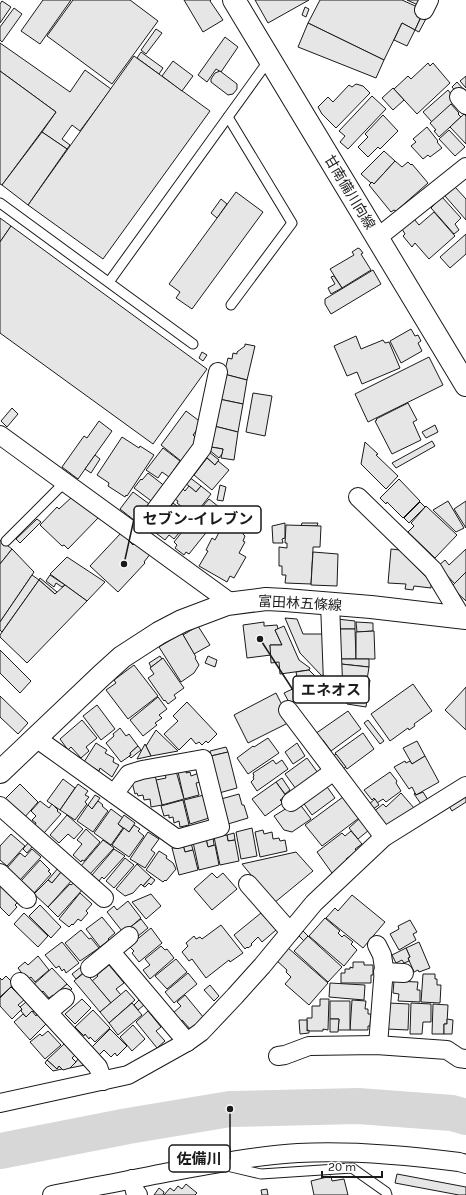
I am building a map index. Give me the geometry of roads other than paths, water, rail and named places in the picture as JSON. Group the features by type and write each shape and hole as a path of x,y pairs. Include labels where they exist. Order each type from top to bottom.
{"main road":[{"name":"甘南備川向線","path":"234,0 466,385"},
{"name":"富田林五條線","path":"0,772 122,657 182,621 227,604 247,600 266,599 330,603 464,618"}],"street":[{"path":"377,238 466,167"},
{"path":"137,535 202,448 218,372"},
{"path":"0,435 231,604"},
{"path":"358,497 433,570 464,618"},
{"path":"330,603 333,682"},
{"path":"288,710 384,838"},
{"path":"36,738 114,794 177,839 220,827 203,759 142,770 129,774 114,794"},
{"path":"291,802 334,771"},
{"path":"0,1103 128,1075 187,1042 201,1032 236,996 314,903 384,838 466,786"},
{"path":"0,806 104,898"},
{"path":"0,873 27,899"},
{"path":"248,884 290,932"},
{"path":"90,968 129,936"},
{"path":"377,945 382,955 384,972 378,1045"},
{"path":"111,952 187,1042"},
{"path":"384,972 404,973"},
{"path":"20,982 98,1067 103,1081"},
{"path":"48,1012 65,998"},
{"path":"278,1056 309,1046 378,1045 447,1050 459,1058 466,1059"},
{"path":"52,1195 135,1187 216,1164 249,1158 298,1153 351,1152 389,1154 423,1157 466,1164"}],"lane":[{"path":"109,282 270,59"},
{"path":"228,117 292,223 230,305"},
{"path":"0,203 193,344"},
{"path":"6,541 66,482"},
{"path":"216,1164 261,1174 352,1168 386,1192 387,1195"}],"waterway":[{"path":"0,1151 128,1126 230,1109 358,1106 452,1113 466,1117"}],"place":[{"name":"セブン-イレブン","path":"124,564"},
{"name":"エネオス","path":"260,639"},
{"name":"佐備川","path":"230,1109"}]}
